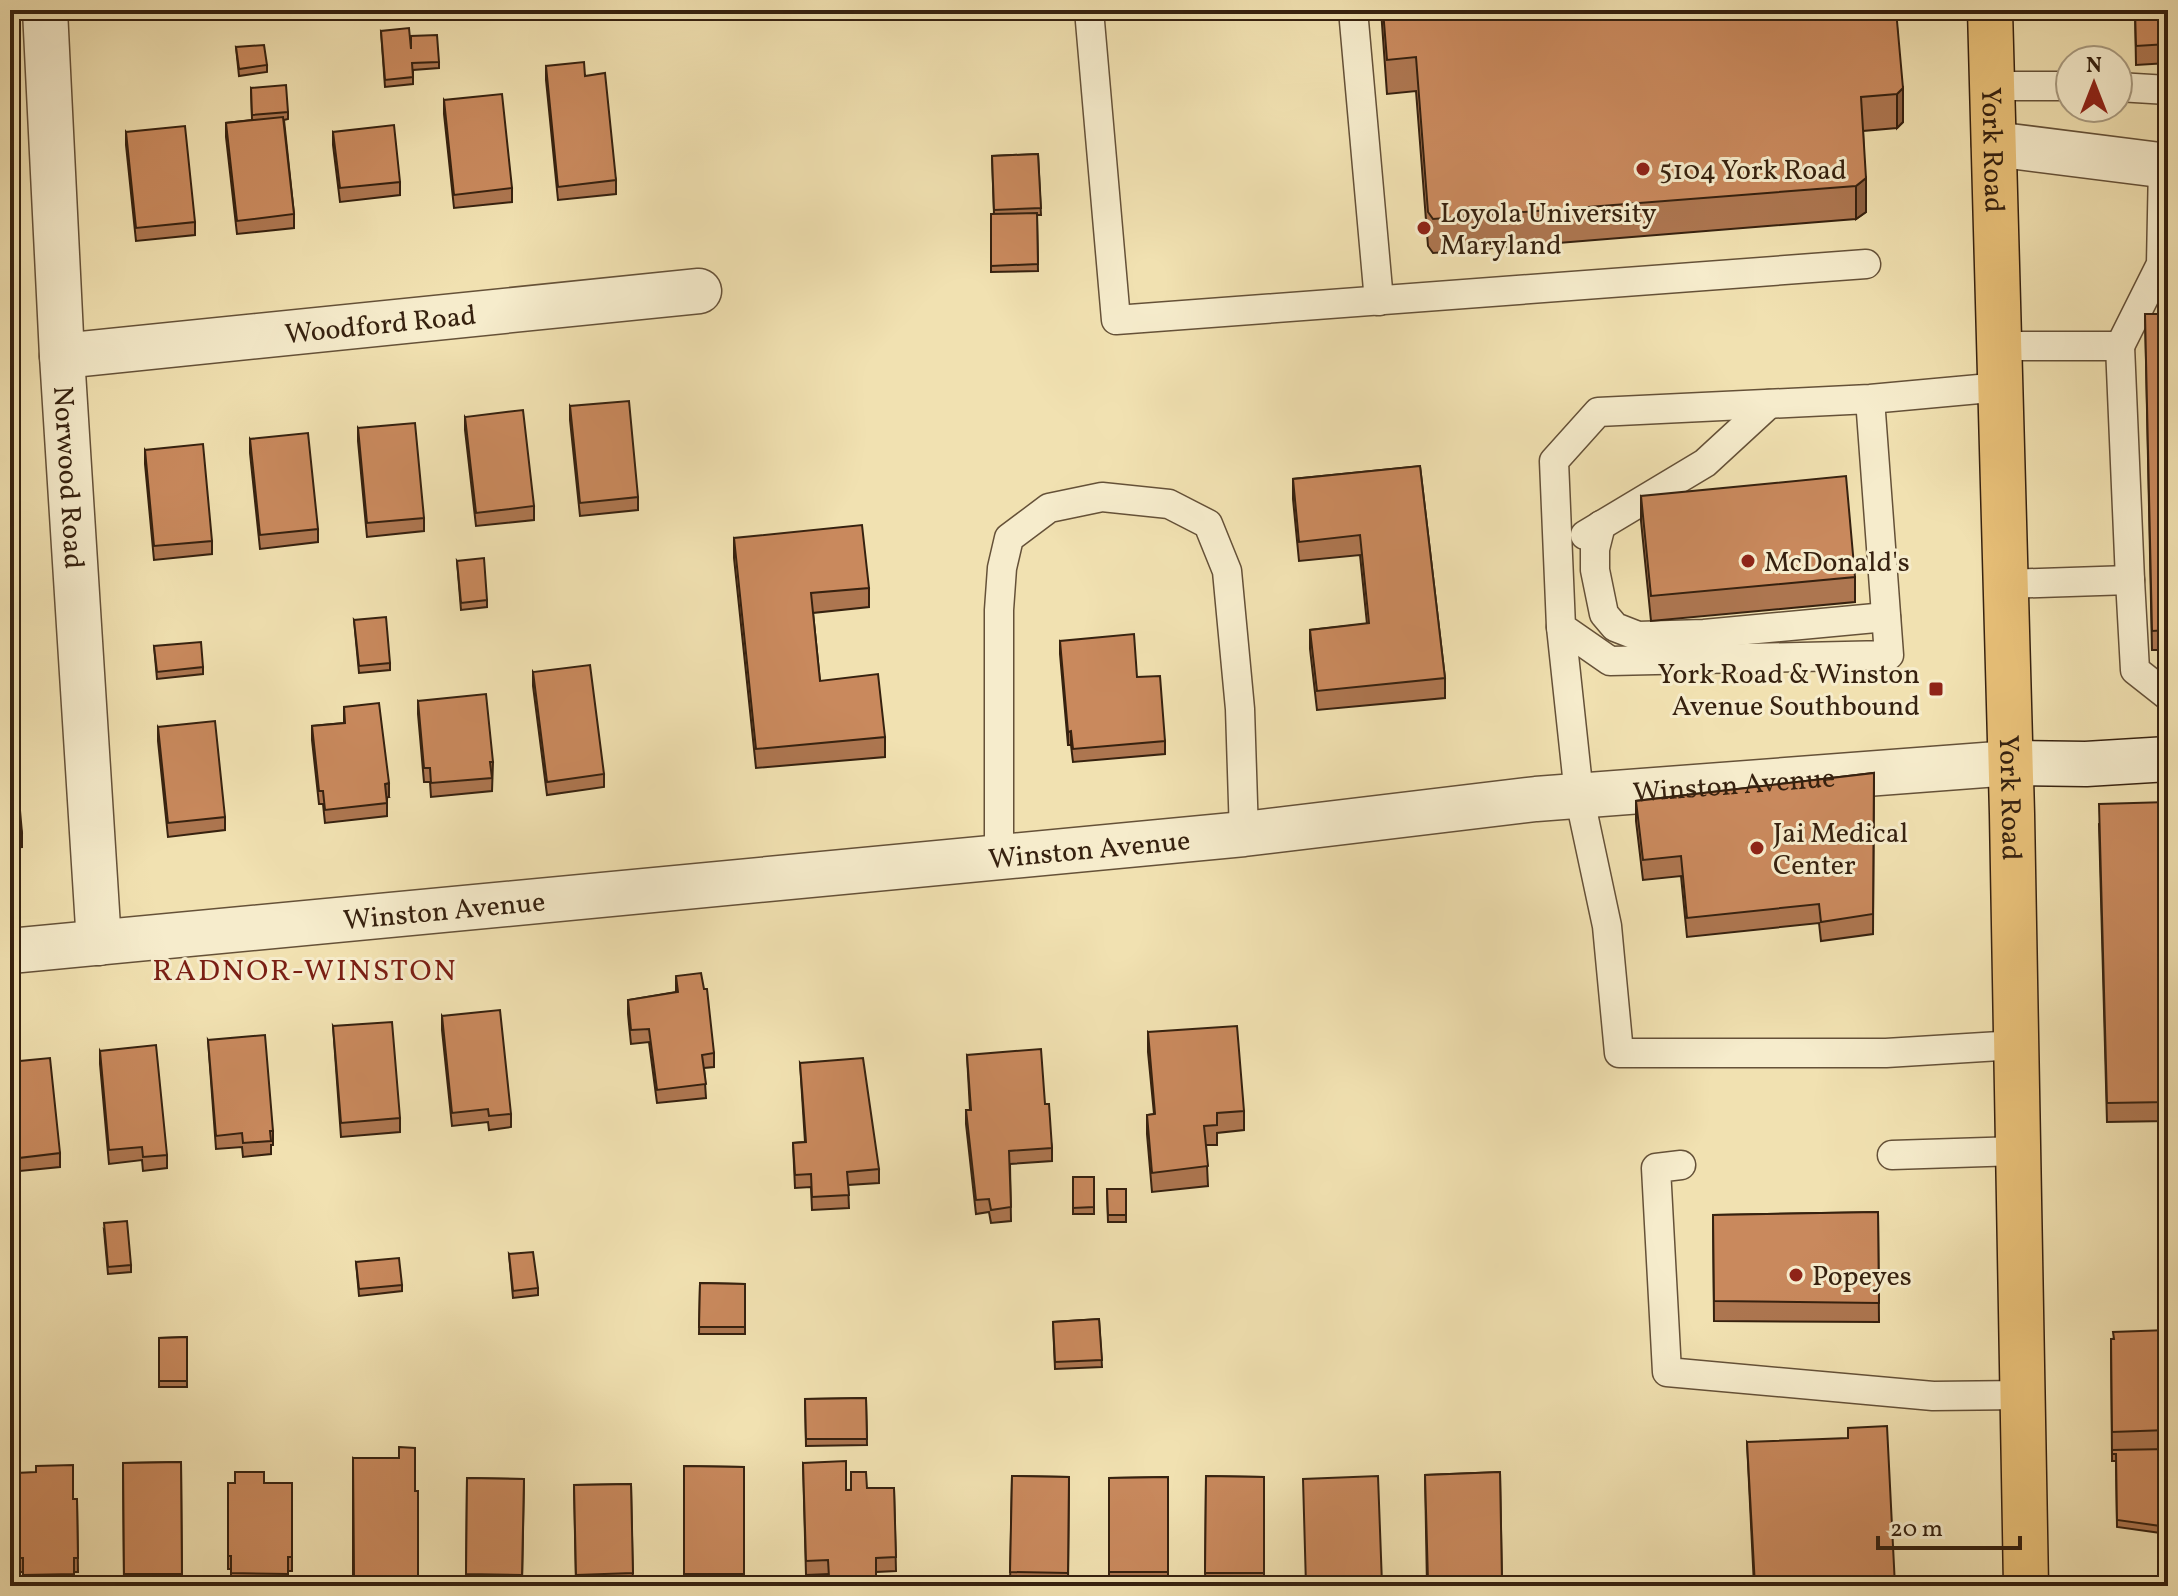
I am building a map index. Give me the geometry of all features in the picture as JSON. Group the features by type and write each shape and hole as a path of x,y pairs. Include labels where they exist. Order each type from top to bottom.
{"main road":[{"name":"York Road","path":"1990,10 2011,763 2026,1586"}],"street":[{"name":"Norwood Road","path":"45,10 62,356 99,943"},
{"path":"1994,144 2166,166"},
{"name":"Woodford Road","path":"62,356 699,291"},
{"name":"Winston Avenue","path":"10,951 1244,834 1579,795 2011,763 2110,763 2168,759"}],"lane":[{"path":"1089,10 1116,320 1866,264"},
{"path":"1353,10 1379,301"},
{"path":"1992,86 2054,86"},
{"path":"2134,88 2168,90"},
{"path":"2166,166 2161,264 2120,346 2135,670 2168,696"},
{"path":"2016,1045 1886,1053 1619,1053 1607,926 1579,795 1561,627 1554,461 1598,412 1870,399 2000,366 2120,346"},
{"path":"1561,627 1610,661 1889,655 1870,399"},
{"path":"1558,553 1705,463 1769,404"},
{"path":"999,856 999,610 1002,568 1009,538 1049,508 1102,497 1169,504 1208,524 1227,571 1240,709 1244,834"},
{"path":"1601,525 1595,549 1595,570 1604,614 1615,627 1638,636 1704,634 1886,617"},
{"path":"2006,584 2130,580"},
{"path":"1892,1155 2018,1151"},
{"path":"1681,1165 1656,1168 1667,1372 1933,1396 2023,1395"}],"building":[{"name":"5104 York Road","path":"1383,10 1896,10 1903,88 1897,94 1861,97 1866,178 1856,186 1433,219 1428,212 1416,57 1387,60"},
{"path":"2135,10 2168,10 2168,44 2136,46"},
{"path":"409,28 411,49 411,36 437,35 439,62 412,63 413,77 385,80 381,31"},
{"path":"264,45 267,65 239,69 236,47"},
{"path":"584,62 585,76 605,73 616,180 558,187 546,66"},
{"path":"286,85 288,112 252,115 251,88"},
{"path":"502,94 512,188 454,195 444,100"},
{"path":"283,117 294,214 237,221 226,123"},
{"path":"394,125 400,182 340,188 333,132"},
{"path":"185,126 195,222 136,228 126,132"},
{"path":"1038,154 1041,208 994,210 992,156"},
{"path":"1037,213 1038,264 991,266 991,214"},
{"path":"2145,314 2168,314 2168,630 2152,631"},
{"path":"629,401 638,497 580,503 570,406"},
{"path":"523,410 534,506 476,513 465,417"},
{"path":"415,423 424,518 367,523 358,428"},
{"path":"308,433 318,529 260,535 250,439"},
{"path":"203,444 212,541 154,546 145,450"},
{"path":"1420,466 1445,678 1317,691 1310,630 1369,623 1360,535 1299,542 1293,479"},
{"name":"McDonald's","path":"1846,476 1855,577 1651,596 1641,496"},
{"path":"862,525 869,588 811,593 820,681 878,674 885,737 756,749 734,538"},
{"path":"484,558 487,600 461,603 457,561"},
{"path":"386,617 390,663 359,666 354,620"},
{"path":"1134,634 1137,677 1160,676 1165,741 1073,749 1071,731 1068,732 1060,641"},
{"path":"201,642 203,667 157,672 154,646"},
{"path":"590,665 604,774 547,782 533,672"},
{"path":"486,694 492,778 431,783 430,768 424,768 418,701"},
{"path":"379,703 389,783 385,784 387,803 325,810 323,791 319,791 312,726 345,723 344,707"},
{"path":"215,721 225,817 168,823 158,727"},
{"name":"Jai Medical Center","path":"1874,773 1873,914 1821,922 1819,904 1687,918 1681,856 1643,860 1636,801"},
{"path":"18,788 22,833 10,835 10,789"},
{"path":"2168,802 2168,1102 2107,1103 2099,804"},
{"path":"701,973 704,989 707,989 714,1053 702,1055 706,1084 657,1090 649,1029 631,1030 628,1000 678,992 676,976"},
{"path":"500,1010 511,1114 489,1116 488,1109 452,1113 442,1016"},
{"path":"392,1022 400,1118 341,1123 333,1026"},
{"path":"1237,1026 1244,1111 1217,1113 1217,1125 1204,1126 1208,1166 1152,1173 1147,1115 1155,1114 1148,1032"},
{"path":"265,1035 273,1131 270,1131 271,1141 243,1143 242,1133 216,1136 208,1040"},
{"path":"156,1045 167,1155 143,1157 142,1147 109,1150 100,1051"},
{"path":"1041,1049 1052,1148 1009,1151 1011,1207 991,1210 989,1199 976,1200 966,1110 971,1110 967,1055"},
{"path":"50,1058 60,1153 10,1159 10,1062"},
{"path":"863,1058 879,1169 847,1172 849,1195 812,1197 811,1174 795,1175 793,1143 806,1142 800,1063"},
{"path":"1073,1177 1094,1177 1094,1207 1073,1208"},
{"path":"1107,1189 1126,1189 1126,1215 1108,1215"},
{"name":"Popeyes","path":"1878,1212 1879,1303 1714,1301 1713,1215"},
{"path":"127,1221 131,1265 108,1267 104,1223"},
{"path":"533,1252 538,1288 513,1291 509,1254"},
{"path":"399,1258 402,1285 359,1289 356,1262"},
{"path":"700,1283 745,1284 745,1327 699,1327"},
{"path":"1099,1319 1102,1360 1055,1362 1053,1322"},
{"path":"2168,1330 2168,1430 2112,1432 2113,1332"},
{"path":"187,1337 187,1381 159,1381 159,1338"},
{"path":"866,1398 867,1439 806,1439 805,1399"},
{"path":"1887,1426 1895,1586 1755,1586 1747,1442 1848,1438 1848,1428"},
{"path":"399,1447 415,1448 418,1576 354,1576 353,1458 399,1458"},
{"path":"2168,1449 2168,1527 2117,1520 2116,1454 2112,1454 2112,1450"},
{"path":"846,1461 846,1490 851,1490 851,1472 866,1472 867,1488 894,1488 896,1557 876,1558 876,1576 829,1577 828,1560 806,1561 803,1463"},
{"path":"181,1462 182,1574 124,1574 123,1463"},
{"path":"73,1465 78,1558 74,1558 74,1574 23,1575 23,1558 13,1558 12,1499 16,1499 16,1473 36,1472 36,1466"},
{"path":"684,1466 744,1467 744,1574 684,1574"},
{"path":"235,1472 264,1472 264,1483 292,1483 292,1557 288,1557 288,1574 231,1573 231,1556 228,1556 228,1483 235,1483"},
{"path":"1500,1472 1502,1580 1496,1581 1496,1586 1433,1586 1433,1582 1428,1582 1425,1475"},
{"path":"1012,1476 1069,1477 1068,1573 1010,1572"},
{"path":"1206,1476 1264,1477 1264,1573 1205,1573"},
{"path":"1378,1476 1382,1584 1306,1586 1303,1479"},
{"path":"1168,1477 1168,1572 1109,1572 1109,1478"},
{"path":"467,1478 524,1479 522,1575 466,1574"},
{"path":"631,1484 633,1573 576,1575 574,1485"}],"place":[{"name":"5104 York Road","path":"1643,169"},
{"name":"Loyola University Maryland","path":"1424,228"},
{"name":"McDonald's","path":"1748,561"},
{"name":"York Road & Winston Avenue Southbound","path":"1936,689"},
{"name":"Jai Medical Center","path":"1757,848"},
{"name":"Popeyes","path":"1796,1275"}],"district":[{"name":"RADNOR-WINSTON","path":"305,970"}]}
